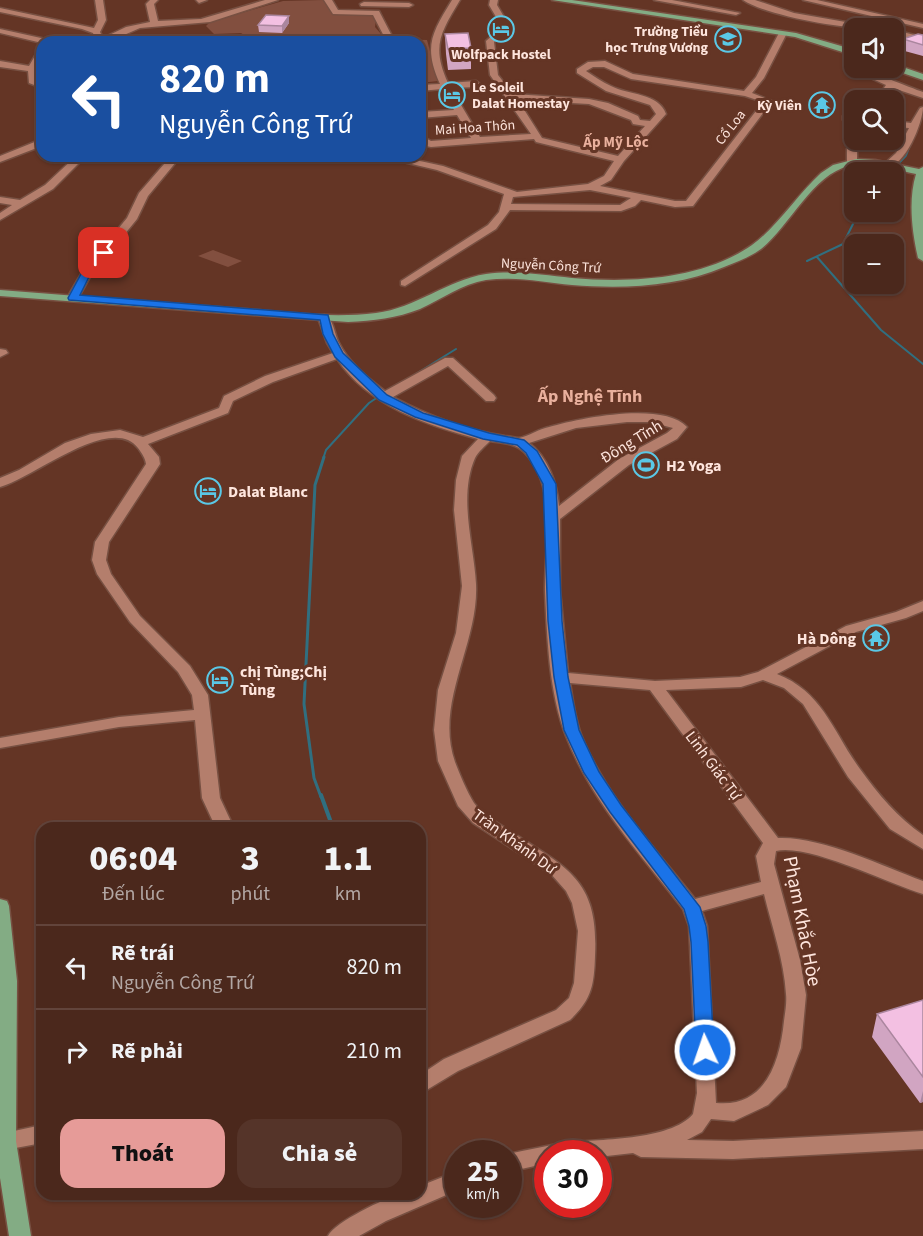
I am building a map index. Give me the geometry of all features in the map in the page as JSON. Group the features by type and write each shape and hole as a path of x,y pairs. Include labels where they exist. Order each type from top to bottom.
{"main road":[{"path":"556,0 783,33 844,49"},
{"path":"904,70 923,77"},
{"name":"Nguyễn Công Trứ","path":"0,292 324,318 391,314 415,307 464,283 488,277 528,277 603,283 671,277 717,267 755,248 829,171 844,164"},
{"path":"904,170 922,174 919,241 923,258"},
{"path":"0,906 4,1150 20,1236"}],"street":[{"path":"96,32 102,20 99,0"},
{"path":"154,0 150,4 154,22"},
{"path":"113,36 126,29 154,22 202,21 274,0"},
{"path":"456,0 435,39 438,65 444,86 478,141"},
{"path":"494,0 493,5 506,27 491,39 491,60 498,83 511,97 535,136 550,144 620,159"},
{"path":"658,0 736,13"},
{"path":"807,0 923,26"},
{"path":"330,2 409,5"},
{"path":"330,2 336,12 376,13 388,36"},
{"path":"725,25 748,2"},
{"path":"748,2 783,16 844,25"},
{"path":"748,2 793,15 844,23"},
{"path":"0,10 77,26 96,32 98,36"},
{"path":"0,31 36,39"},
{"path":"746,94 760,78 783,33"},
{"path":"904,36 923,41"},
{"path":"36,62 32,69 32,81 36,83"},
{"path":"0,64 32,69"},
{"name":"Cổ Loa","path":"590,187 682,205 692,202 711,173 767,103 763,98 746,94 639,77 605,64 591,64 581,69 583,74 600,84 660,93 661,114 653,124"},
{"path":"875,78 923,95"},
{"path":"426,88 476,84"},
{"path":"887,90 891,84"},
{"path":"511,97 593,103 617,110 623,116 635,118 636,122 653,124"},
{"path":"893,162 902,151 912,126 923,110"},
{"path":"426,115 461,112"},
{"path":"412,162 440,168 509,194 532,195 590,187 608,178 620,159 653,124"},
{"path":"904,125 912,126"},
{"name":"Mai Hoa Thôn","path":"426,143 535,136"},
{"path":"0,159 36,145"},
{"path":"29,149 36,151"},
{"path":"852,150 857,162"},
{"path":"0,217 49,187 72,162"},
{"path":"73,298 85,276 132,219 143,195 171,162"},
{"path":"405,283 490,229 500,220 509,194"},
{"path":"506,207 621,208 631,204 639,196"},
{"path":"0,200 23,204"},
{"path":"324,318 328,334 338,355 383,397 419,415 487,437 520,442 531,451 549,484 552,518 552,572 561,677 571,730 592,773 615,808 691,907 698,926 700,942 706,1110 694,1126 683,1132 667,1138 612,1146"},
{"path":"142,442 224,410 228,399 269,379 338,355"},
{"path":"383,397 449,361 490,398"},
{"name":"Đông Tĩnh","path":"520,442 558,428 604,420 640,417 672,421 681,427 672,436 624,462 552,518"},
{"path":"0,483 24,473 84,440 120,434 142,442 152,457 153,464 102,542 99,560 104,574 135,619 194,682 200,695 211,798 222,822"},
{"name":"Trần Khánh Dư","path":"426,1082 451,1065 563,1015 578,1002 584,983 586,919 573,887 556,870 479,819 464,800 446,761 442,730 446,690 464,633 469,586 461,510 463,480 469,456 487,437"},
{"path":"561,677 655,686 741,682 764,675 851,629 901,615 923,605"},
{"path":"764,675 790,685 809,701 854,773 889,817 896,825 923,843"},
{"name":"Linh Giác Tự","path":"655,686 772,843"},
{"path":"0,743 119,722 201,714"},
{"name":"Phạm Khắc Hòe","path":"706,1110 734,1113 761,1099 779,1081 791,1048 796,995 765,856 772,843 789,843 838,856 923,888"},
{"path":"691,907 770,886"},
{"path":"4,1150 36,1137"},
{"path":"616,1146 664,1150 733,1150 923,1140"},
{"path":"426,1194 444,1186"},
{"path":"339,1236 378,1214 411,1200"}],"shaded area":[{"path":"323,0 332,13 372,14 376,19 375,27 381,36 246,36 241,33 214,34 206,26 210,22 283,1"},
{"path":"426,40 427,40 438,81 426,82"},
{"path":"213,250 242,261 228,267 198,256"}],"building":[{"path":"266,15 289,16 282,26 258,25"},
{"path":"468,33 471,48 448,49 445,34"},
{"path":"918,34 923,35 923,45 904,39"},
{"path":"923,1000 923,1077 877,1014"}],"waterway":[{"path":"900,162 906,156 913,139"},
{"path":"807,261 843,244 854,222"},
{"path":"817,257 881,330 923,364"},
{"path":"411,377 456,349"},
{"path":"323,459 326,450 369,403 378,397"},
{"path":"321,797 314,778 304,704 315,485 324,457"},
{"path":"321,795 331,822"}],"place":[{"name":"Wolfpack Hostel","path":"501,29"},
{"name":"Trường Tiểu học Trưng Vương","path":"728,39"},
{"name":"Le Soleil Dalat Homestay","path":"452,95"},
{"name":"Kỳ Viên","path":"822,105"},
{"name":"H2 Yoga","path":"646,465"},
{"name":"Dalat Blanc","path":"208,491"},
{"name":"Hà Dông","path":"876,638"},
{"name":"chị Tùng;Chị Tùng","path":"220,680"}],"district":[{"name":"Ấp Mỹ Lộc","path":"616,142"},
{"name":"Ấp Nghệ Tĩnh","path":"590,396"}],"route":[{"path":"104,253 85,276 73,298 324,318 328,334 338,355 383,397 419,415 487,437 520,442 531,451 549,484 555,621 561,677 571,730 592,773 615,808 691,907 698,926 700,942 705,1050"}]}
